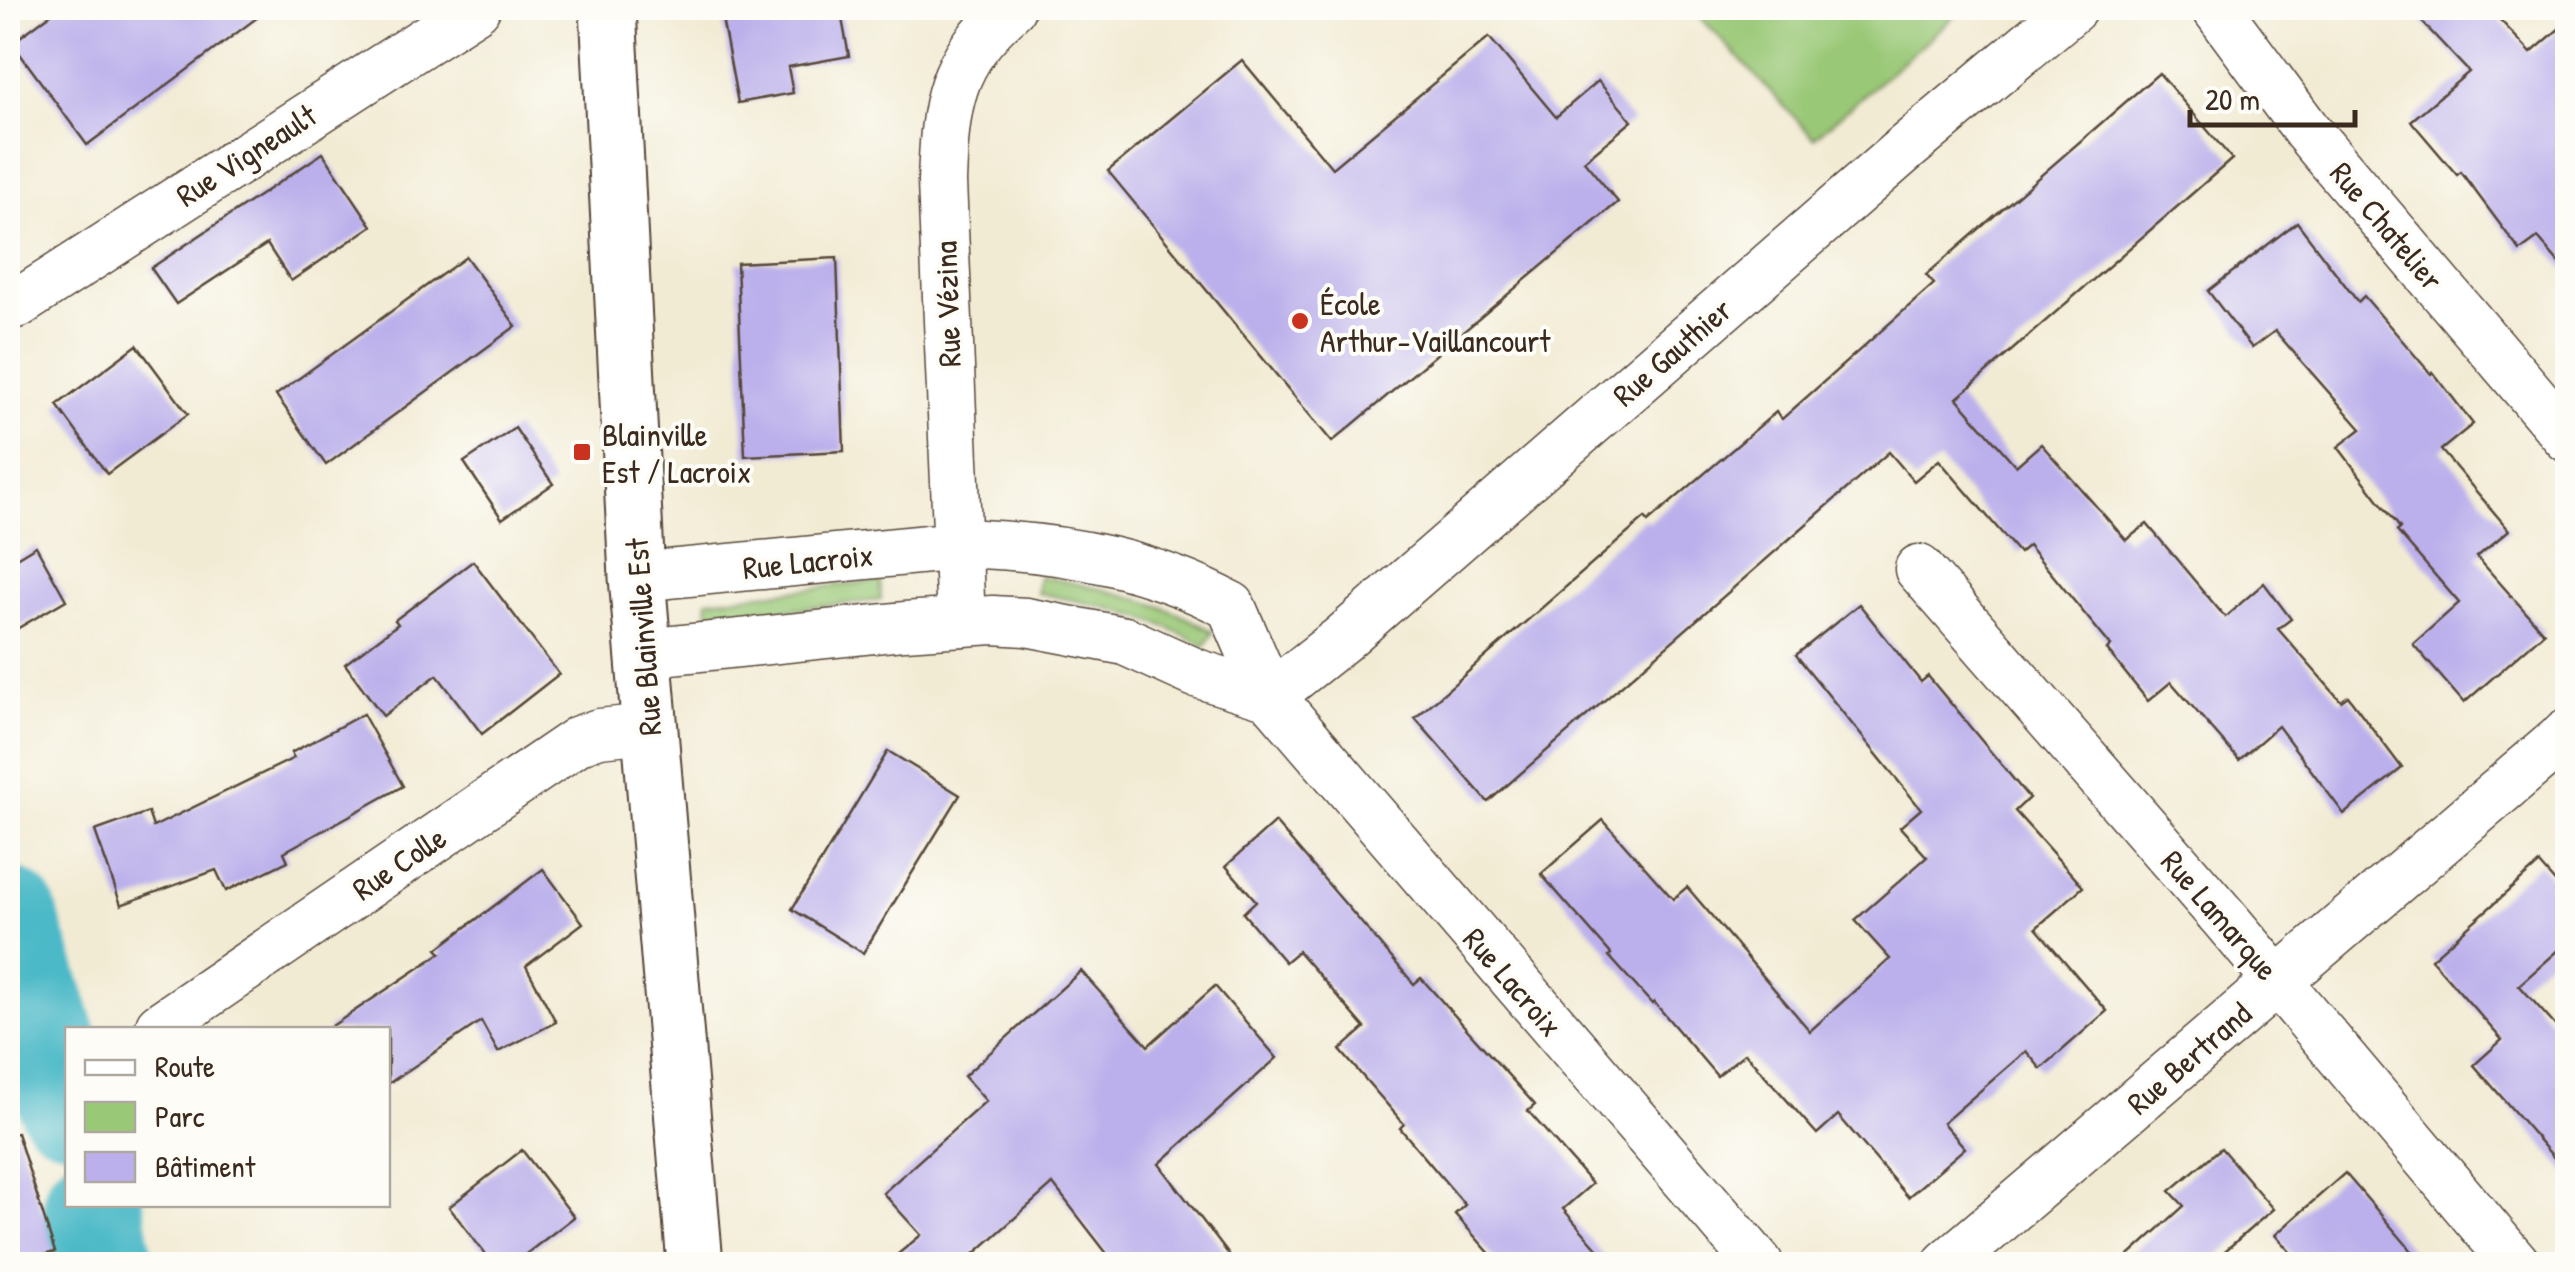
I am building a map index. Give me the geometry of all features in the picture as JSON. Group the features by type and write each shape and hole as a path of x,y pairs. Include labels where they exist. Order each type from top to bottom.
{"street":[{"name":"Rue Vigneault","path":"16,304 476,8"},
{"name":"Rue Blainville Est","path":"608,8 637,577 695,1264"},
{"name":"Rue Vézina","path":"961,622 942,182 944,137 957,72 970,50 1011,8"},
{"name":"Rue Gauthier","path":"1270,696 1356,627 1900,153 2073,8"},
{"name":"Rue Chatelier","path":"2216,8 2306,131 2568,438"},
{"name":"Rue Lacroix","path":"637,577 958,545 1015,546 1072,552 1141,568 1231,606 1270,696 1758,1264"},
{"name":"Rue Lamarque","path":"1919,569 2277,981 2516,1264"},
{"path":"643,653 961,622 1026,622 1125,641 1196,673 1270,696"},
{"name":"Rue Colle","path":"160,1026 579,740 599,733 649,728"},
{"name":"Rue Bertrand","path":"1947,1264 2568,733"}],"green space":[{"path":"1692,8 1964,8 1814,138"},
{"path":"1039,576 1150,603 1213,632 1205,646 1144,619 1037,593"},
{"path":"880,581 881,600 709,618 707,600"}],"building":[{"path":"59,8 270,8 87,145 12,43"},
{"path":"720,8 840,8 849,56 788,67 793,93 738,103"},
{"path":"2409,8 2489,8 2531,53 2568,21 2568,273 2538,238 2520,251 2461,172 2457,175 2411,121 2469,72"},
{"path":"1489,37 1556,117 1598,81 1632,121 1584,161 1618,202 1332,442 1108,171 1242,60 1332,168"},
{"path":"2159,73 2232,159 1957,398 2016,466 2041,444 2126,540 2147,524 2225,617 2264,583 2291,619 2278,629 2341,701 2348,696 2402,768 2344,814 2278,726 2239,760 2171,682 2148,701 2107,650 2111,646 2028,545 2019,553 1939,460 1914,481 1889,452 1488,802 1415,718 1645,518 1648,522 1776,412 1782,419 1934,284 1926,275"},
{"path":"323,153 372,226 291,281 267,244 176,304 151,268"},
{"path":"2297,222 2358,302 2364,296 2433,372 2473,424 2441,450 2509,530 2477,557 2544,633 2464,703 2413,644 2459,603 2397,531 2400,528 2338,447 2361,429 2275,331 2252,348 2208,291"},
{"path":"466,257 516,326 326,465 276,395"},
{"path":"837,258 844,451 745,456 737,263"},
{"path":"137,345 188,414 107,474 57,405"},
{"path":"515,428 553,484 502,519 464,462"},
{"path":"36,546 66,600 8,634 8,563"},
{"path":"473,561 559,674 482,734 437,675 383,716 345,664"},
{"path":"1859,604 1921,682 1928,676 2029,798 2015,811 2083,887 2036,928 2107,1011 2041,1069 2026,1051 1943,1123 1965,1148 1908,1197 1838,1115 1817,1134 1745,1053 1717,1076 1541,874 1603,820 1673,899 1687,887 1810,1031 1890,959 1855,920 1927,857 1900,827 1921,809 1796,655"},
{"path":"363,714 403,786 284,852 288,861 226,891 216,870 121,905 95,831 148,812 153,827 294,758 291,753"},
{"path":"888,751 960,795 863,953 792,909"},
{"path":"1275,822 1414,984 1421,978 1535,1105 1528,1111 1592,1184 1563,1209 1611,1264 1499,1264 1455,1214 1465,1205 1400,1128 1404,1124 1340,1050 1365,1028 1298,951 1285,962 1243,913 1256,901 1226,866"},
{"path":"2539,864 2568,897 2568,942 2519,985 2568,1040 2568,1174 2474,1065 2502,1040 2431,959"},
{"path":"543,869 583,923 526,966 556,1022 498,1052 481,1021 390,1083 390,1027 330,1027 441,953 437,949"},
{"path":"1081,971 1148,1046 1215,986 1277,1058 1159,1164 1236,1264 1115,1264 1053,1184 963,1264 886,1264 921,1235 883,1193 986,1101 964,1076"},
{"path":"17,1133 55,1252 8,1264 8,1134"},
{"path":"2221,1148 2273,1209 2210,1264 2120,1264 2184,1206 2170,1191"},
{"path":"522,1150 574,1217 513,1264 493,1264 449,1207"},
{"path":"2345,1173 2423,1264 2301,1264 2275,1235"}],"waterway":[{"path":"8,917 65,1094"},
{"path":"94,1207 104,1264"}],"place":[{"name":"École Arthur-Vaillancourt","path":"1300,321"},
{"name":"Blainville Est / Lacroix","path":"582,452"}]}
